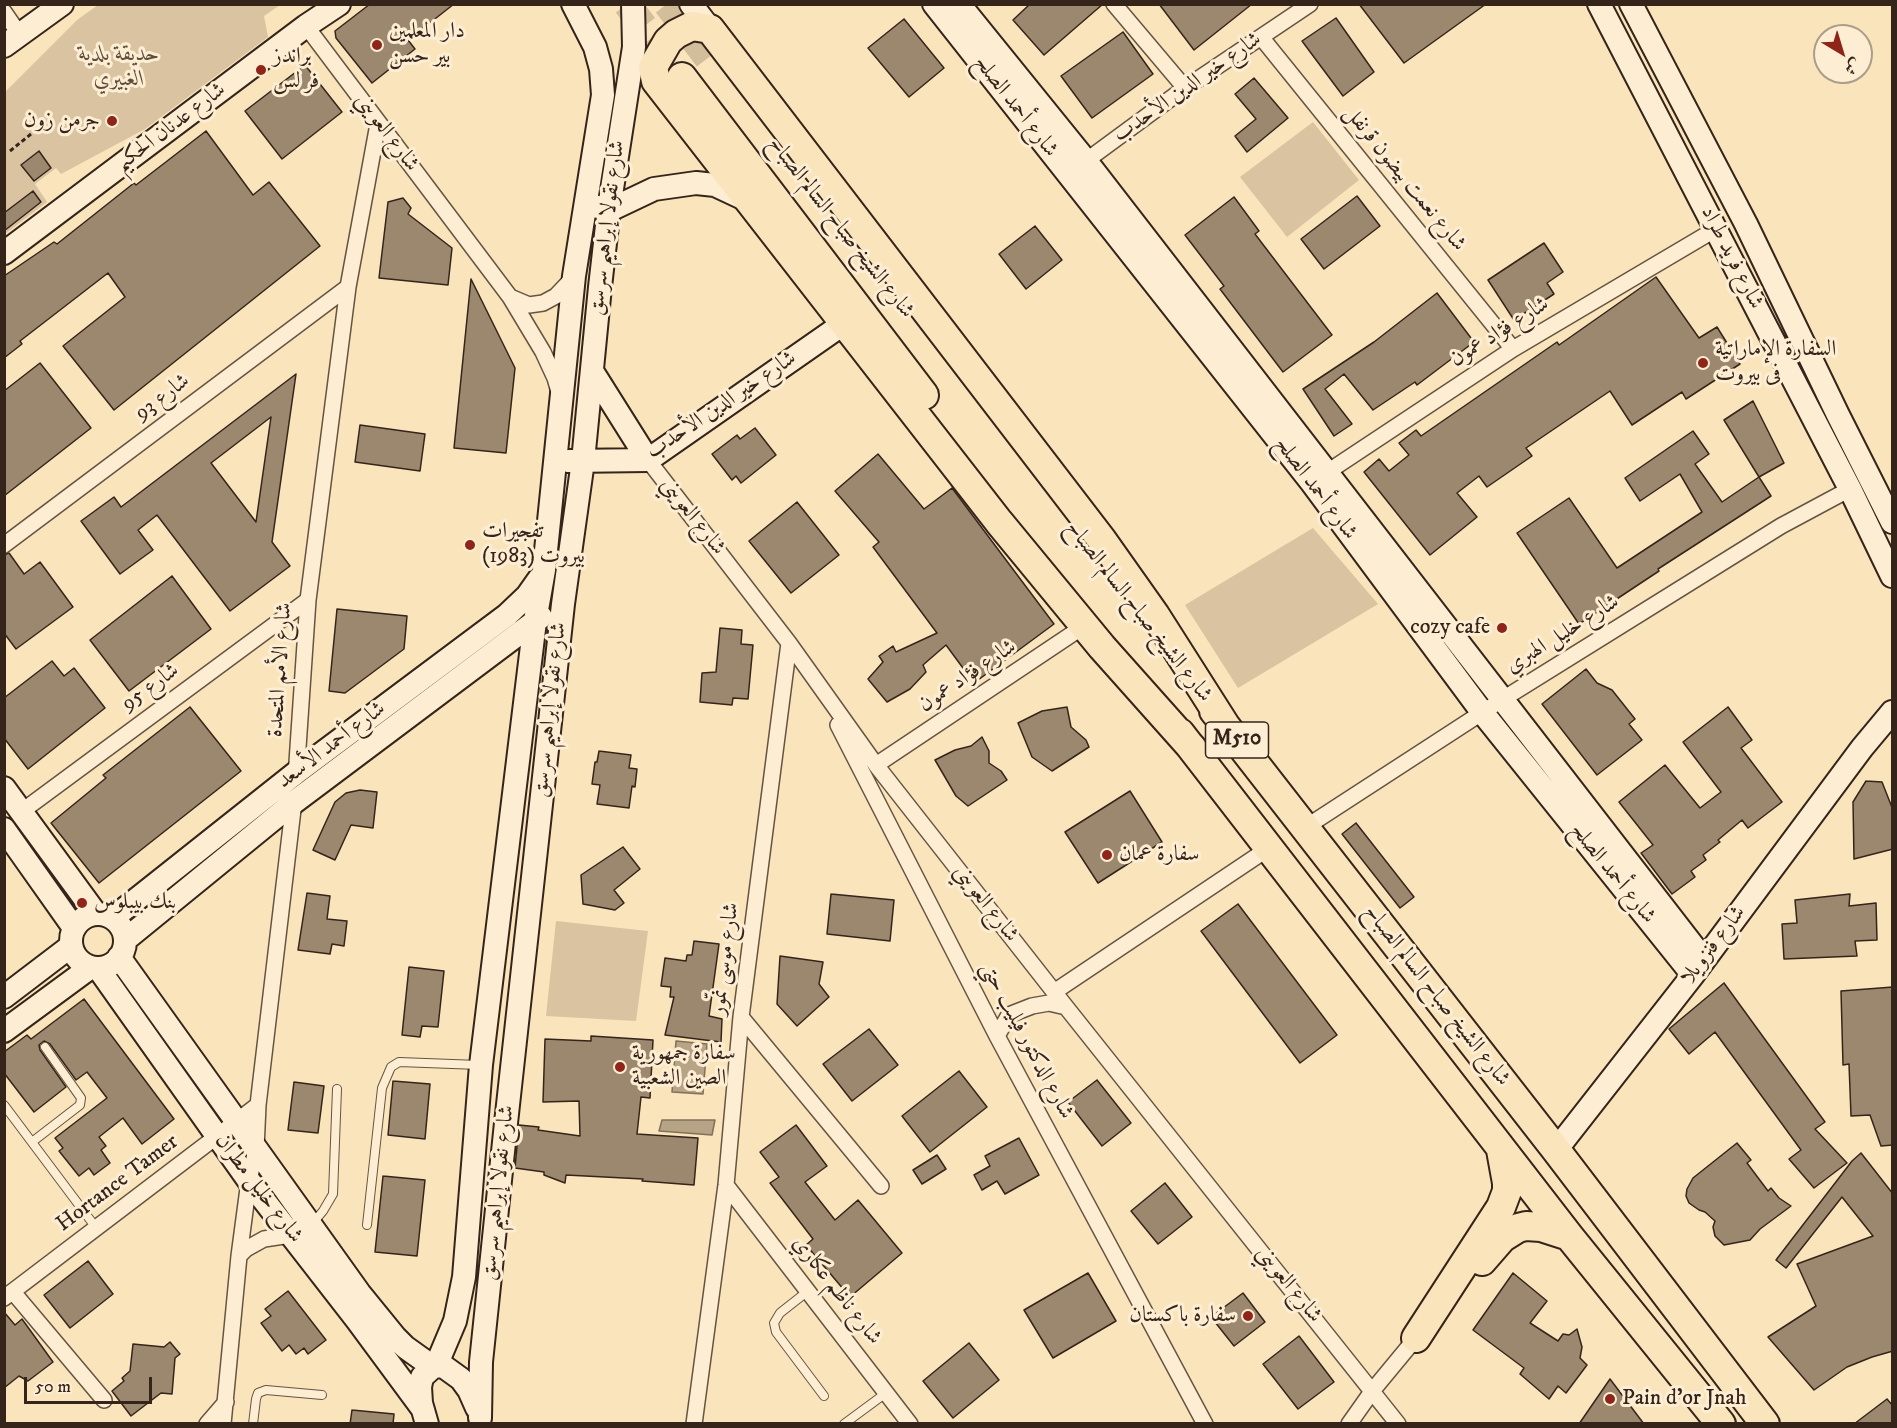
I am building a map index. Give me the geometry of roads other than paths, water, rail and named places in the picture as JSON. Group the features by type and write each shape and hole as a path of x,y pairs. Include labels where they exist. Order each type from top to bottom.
{"highway":[{"path":"1192,748 1084,626 999,522 656,81 653,67 668,41 692,26 710,29 1102,540 1155,615 1225,725"},
{"name":"شارع الشيخ صباح السالم الصباح","path":"708,58 1556,1150 1765,1424"},
{"name":"شارع الشيخ صباح السالم الصباح","path":"682,77 1269,848 1577,1245 1721,1424"},
{"path":"1416,1338 1501,1207 1507,1191 1507,1176 1499,1144"},
{"path":"1416,1338 1502,1238 1526,1226 1550,1228 1577,1245 1647,1357 1696,1424"},
{"path":"1614,1227 1701,1319 1787,1424"}],"street":[{"path":"4,12 12,40 62,4"},
{"name":"شارع عدنان الحكيم","path":"4,253 310,18 339,4"},
{"name":"شارع نقولا إبراهيم سرسق","path":"424,1416 420,1382 425,1373 435,1366 455,1321 464,1277 481,1065 535,621 544,570 574,276 601,115 602,81 595,47 573,4"},
{"name":"شارع نقولا إبراهيم سرسق","path":"481,1421 481,1362 563,604 583,462 609,208 634,47 633,4"},
{"path":"691,4 710,29"},
{"name":"شارع أحمد الصلح","path":"934,4 1077,168"},
{"name":"شارع أحمد الصلح","path":"959,4 1077,168 1319,477 1503,699 1699,967"},
{"path":"1114,4 1185,88"},
{"name":"شارع خير الدين الأحدب","path":"1077,168 1185,88 1310,4"},
{"name":"شارع فريد طراد","path":"1599,4 1893,576"},
{"name":"شارع فريد طراد","path":"1630,4 1746,224 1838,415 1893,522"},
{"name":"شارع العويني","path":"310,18 378,124 510,297 543,352 555,378 561,399"},
{"name":"شارع نعمت بيضون قرنفل","path":"1261,37 1513,350"},
{"name":"شارع الأمم المتحدة","path":"223,1424 239,1256 249,1181 256,1149 258,1106 297,772 308,600 348,287 378,124"},
{"path":"585,206 609,208 620,206 654,189 696,183 715,185 747,200"},
{"name":"شارع فؤاد عمون","path":"1319,477 1513,350 1716,229"},
{"path":"510,297 529,305 543,303 561,292 574,276"},
{"name":"شارع 93","path":"4,545 348,287"},
{"name":"شارع خير الدين الأحدب","path":"555,462 648,460 843,324"},
{"name":"شارع العويني","path":"592,372 648,460 789,643 876,765 1398,1424"},
{"name":"شارع أحمد الصلح","path":"1319,477 1482,712 1699,967"},
{"name":"شارع خليل الهبري","path":"1306,827 1482,712 1781,526 1850,489"},
{"name":"شارع أحمد الأسعد","path":"105,916 507,615 527,596 544,570"},
{"name":"شارع 95","path":"21,812 308,600"},
{"name":"شارع أحمد الأسعد","path":"122,949 293,803 535,621 563,604"},
{"name":"شارع فؤاد عمون","path":"876,765 1084,626"},
{"name":"شارع موسى نمّور","path":"694,1424 726,1185 741,1017 789,643"},
{"name":"شارع الدكتور فيليب حتي","path":"813,676 997,1036 1205,1424"},
{"name":"شارع فنزويلا","path":"1556,1150 1699,967 1869,740 1893,712"},
{"name":"شارع فنزويلا","path":"1869,740 1880,731 1893,725"},
{"path":"4,788 105,916 122,927 122,949 107,966 95,967 78,960 73,937 4,829"},
{"path":"1054,992 1269,848"},
{"path":"4,997 73,937 84,918 105,916"},
{"name":"شارع خليل مطران","path":"122,949 256,1149 302,1231 424,1416"},
{"path":"4,1031 95,967"},
{"name":"شارع خليل مطران","path":"95,967 249,1181 302,1231 405,1347 435,1366 443,1366 461,1378 474,1399 481,1421"},
{"path":"997,1036 1009,1015 1032,1006 1049,1004 1066,1007"},
{"path":"741,1017 881,1186"},
{"name":"Hortance Tamer","path":"9,1295 258,1106"},
{"name":"شارع ناظم عكاري","path":"726,1185 910,1424"},
{"path":"239,1256 246,1249 264,1239 302,1231"},
{"path":"9,1295 104,1400"},
{"path":"1349,1424 1373,1390 1416,1338"},
{"path":"207,1424 226,1402"}],"lane":[{"path":"32,1142 74,1111 80,1105 81,1098 45,1047"},
{"path":"367,1225 382,1088 391,1067 399,1062 481,1065"},
{"path":"302,1231 323,1212 333,1194 337,1089"},
{"path":"4,1105 98,1229"},
{"path":"808,1291 780,1313 774,1323 776,1332 824,1396"},
{"path":"253,1424 258,1393 266,1390 322,1395"},
{"path":"844,1424 886,1392"}],"tunnel":[{"path":"627,4 682,77"},
{"path":"667,4 708,58"}],"place":[{"name":"دار المعلمين بير حسن","path":"377,45"},
{"name":"براندز فر لس","path":"261,70"},
{"name":"جرمن زون","path":"112,121"},
{"name":"السفارة الإماراتية فى بيروت","path":"1703,363"},
{"name":"تفجيرات بيروت (1983)","path":"470,545"},
{"name":"cozy cafe","path":"1502,628"},
{"name":"سفارة عمان","path":"1107,855"},
{"name":"بنك بيبلوس","path":"82,903"},
{"name":"سفارة جمهورية الصين الشعبية","path":"620,1067"},
{"name":"سفارة باكستان","path":"1248,1316"},
{"name":"Pain d'or Jnah","path":"1610,1399"}],"park label":[{"name":"حديقة بلدية الغبيري","path":"119,68"}]}
